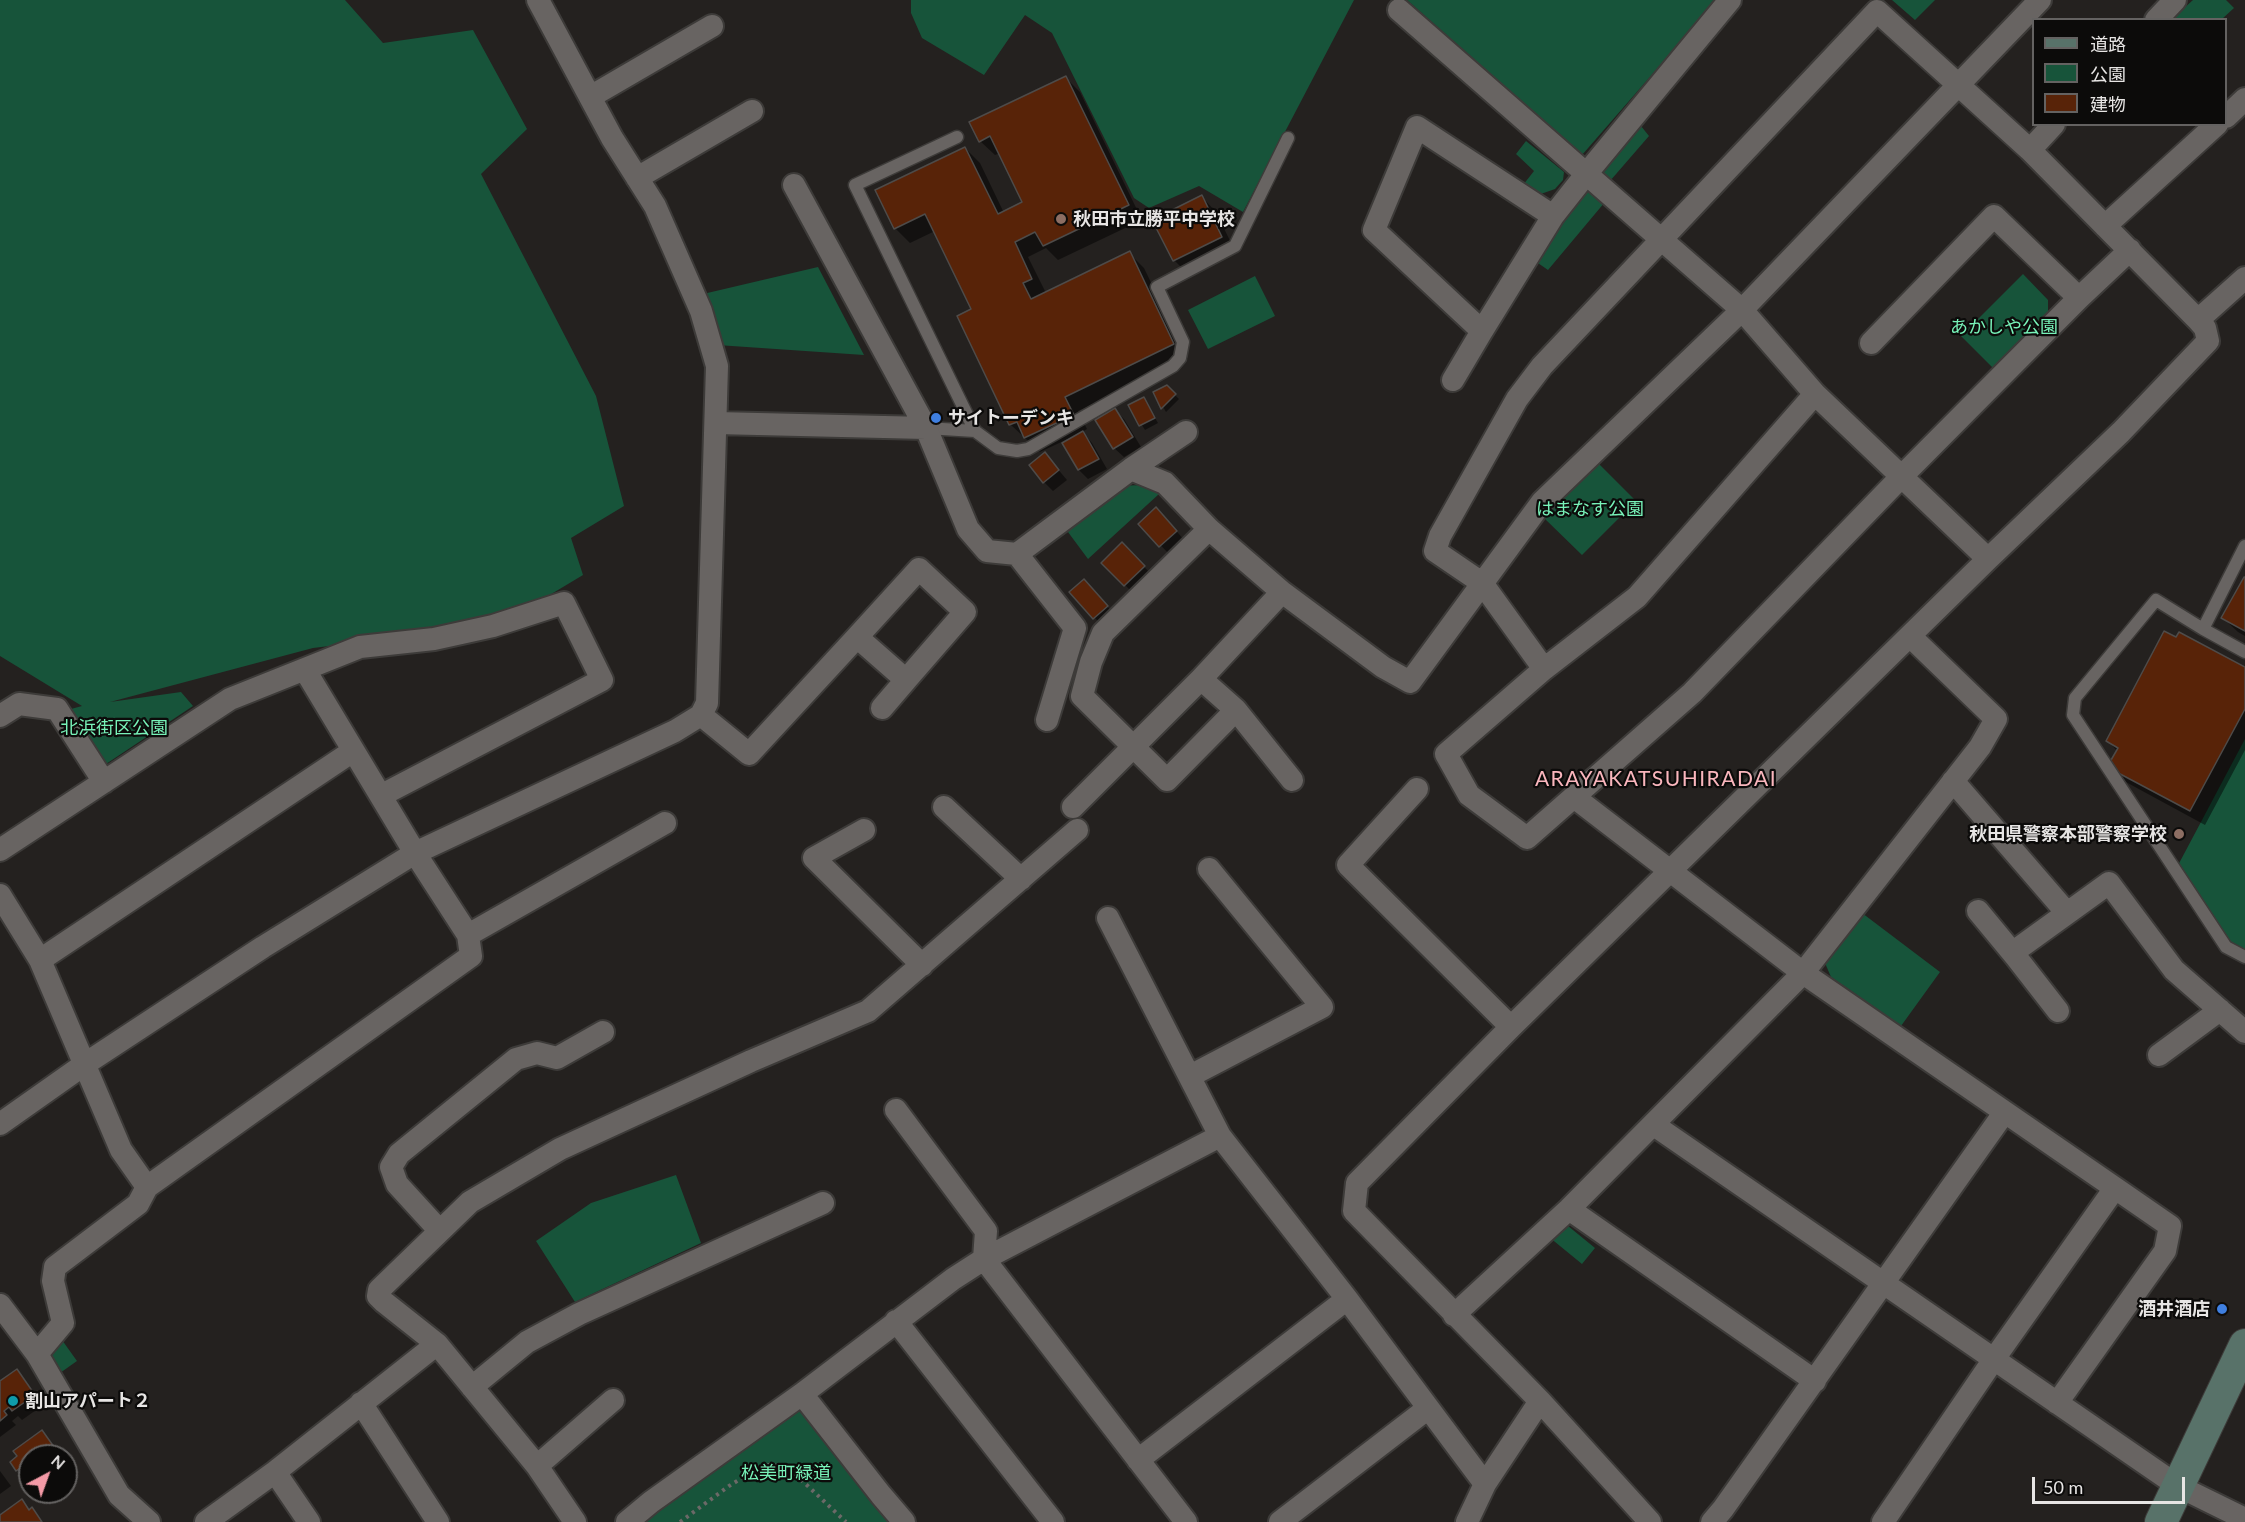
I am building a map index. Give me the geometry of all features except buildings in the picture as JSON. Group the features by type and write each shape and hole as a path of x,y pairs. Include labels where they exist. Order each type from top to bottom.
{"street":[{"path":"0,1124 85,1064 263,947 415,853 675,731 701,715 707,703 717,366 701,311 655,206 612,138 538,0"},
{"path":"1453,380 1553,216 1730,0"},
{"path":"2158,18 2175,0"},
{"path":"1131,470 1165,483 1209,529 1282,592 1383,667 1410,682 1542,502 1742,310 1960,85 2036,1"},
{"path":"1545,669 1482,583 1435,551 1440,536 1517,399 1542,366 1663,239 1871,5 2030,150 2205,328 2208,341 2121,432 1988,559 1511,1027 1357,1183 1354,1211 1540,1401 1650,1522"},
{"path":"1398,10 1587,172 1742,310 1815,394 1988,559"},
{"path":"590,97 712,26"},
{"path":"2227,116 2245,99"},
{"path":"637,178 752,111"},
{"path":"2030,150 2052,126"},
{"path":"2105,226 2215,126"},
{"path":"1482,331 1374,230 1417,127 1553,216"},
{"path":"794,185 926,428 968,529 987,551 1017,554 1186,432"},
{"path":"1871,343 1994,216 2079,298"},
{"path":"1815,394 1637,597 1545,669 1446,754 1470,795 1527,838 1692,693 1902,476 2079,298 2130,250"},
{"path":"2198,320 2245,278"},
{"path":"716,423 926,428"},
{"path":"1209,529 1103,633 1091,662 1082,696 1167,780 1236,710"},
{"path":"1017,554 1075,628 1047,720"},
{"path":"701,715 749,754 919,570 965,612 882,708"},
{"path":"1073,807 1134,748 1282,592"},
{"path":"0,850 230,699 360,646 435,639 494,626 564,603 602,680 382,795"},
{"path":"1454,1315 1569,1209 1803,973 1980,747 1996,719 1910,636"},
{"path":"857,637 906,680"},
{"path":"38,1354 63,1323 53,1281 55,1267 138,1204 147,1187 471,956 468,935 415,853 305,670"},
{"path":"1201,679 1236,710 1292,780"},
{"path":"0,717 19,704 57,709 104,782"},
{"path":"40,960 353,751"},
{"path":"1953,781 2067,913"},
{"path":"1417,789 1348,865 1511,1027"},
{"path":"1574,797 1803,973 2170,1226 2165,1251 2057,1403"},
{"path":"944,807 1021,879"},
{"path":"468,935 665,822"},
{"path":"864,830 814,858 922,965"},
{"path":"575,1522 537,1466 437,1344 378,1296 379,1290 470,1202 560,1149 751,1061 868,1011 1077,830"},
{"path":"1190,1076 1322,1006 1209,869"},
{"path":"2016,957 2019,948 2109,883 2175,970 2245,1032"},
{"path":"0,895 40,960 120,1150 147,1187"},
{"path":"1978,911 2058,1011"},
{"path":"1108,918 1220,1136 1347,1299 1485,1484"},
{"path":"2159,1055 2220,1010"},
{"path":"439,1230 397,1184 391,1167 399,1154 516,1059 537,1053 557,1058 603,1032"},
{"path":"896,1110 986,1231 984,1259 1186,1522"},
{"path":"1712,1522 1815,1381 2004,1113"},
{"path":"1654,1125 2178,1486 2245,1520"},
{"path":"627,1522 651,1502 802,1394 896,1321 984,1259 1220,1136"},
{"path":"1884,1522 1994,1359 2115,1188"},
{"path":"472,1387 527,1342 579,1314 824,1203"},
{"path":"1569,1209 1815,1381"},
{"path":"1138,1460 1347,1299"},
{"path":"0,1305 38,1354 119,1495 149,1522"},
{"path":"896,1321 1053,1522"},
{"path":"206,1522 275,1472 437,1344"},
{"path":"2161,1522 2245,1346"},
{"path":"802,1394 904,1522"},
{"path":"537,1466 613,1400"},
{"path":"1466,1522 1485,1484 1540,1401"},
{"path":"361,1403 438,1522"},
{"path":"1280,1522 1427,1409"},
{"path":"275,1472 309,1522"}],"lane":[{"path":"957,137 855,185 975,431 998,448 1017,451 1028,449 1173,366 1180,358 1183,342 1156,287 1235,246 1288,138"},
{"path":"926,428 975,431"},
{"path":"2203,629 2245,546"},
{"path":"2245,652 2156,600 2075,698 2073,716 2226,947 2245,957"}],"path":[{"path":"680,1522 729,1486 755,1470 772,1464 794,1473 846,1522"}],"green space":[{"name":"北浜街区公園","path":"0,0 345,0 383,43 473,30 527,129 481,174 596,396 624,506 571,538 583,575 528,608 444,632 313,648 110,702 181,692 193,706 103,766 71,709 82,706 0,656"},
{"path":"911,0 1354,0 1243,212 1199,186 1149,208 1134,198 1052,33 1025,15 984,75 922,38 911,13"},
{"path":"1407,0 1717,0 1582,155"},
{"path":"1892,0 1935,0 1915,20"},
{"path":"2193,0 2226,0 2234,8 2223,18 2173,18"},
{"path":"1637,121 1649,136 1610,181 1600,172"},
{"path":"1526,141 1564,172 1563,180 1555,189 1538,195 1523,185 1534,171 1516,154"},
{"path":"1594,190 1605,202 1548,270 1535,261 1576,196"},
{"path":"818,267 864,355 717,345 703,294"},
{"name":"あかしや公園","path":"2023,274 2048,300 2048,319 1996,371 1961,336"},
{"path":"1255,276 1275,316 1208,349 1188,310"},
{"name":"はまなす公園","path":"1598,463 1636,501 1582,555 1544,518"},
{"path":"1143,485 1159,494 1088,559 1065,528 1115,486"},
{"path":"2245,739 2245,951 2227,942 2176,869"},
{"path":"1862,913 1940,972 1901,1026 1831,977 1825,963"},
{"path":"676,1175 701,1243 575,1302 536,1241 591,1203"},
{"path":"1562,1221 1595,1248 1582,1264 1549,1237"},
{"path":"62,1340 77,1361 60,1373 45,1351"},
{"name":"松美町緑道","path":"799,1405 847,1470 891,1522 637,1522"}],"place":[{"name":"秋田市立勝平中学校","path":"1061,219"},
{"name":"サイトーデンキ","path":"936,418"},
{"name":"秋田県警察本部警察学校","path":"2179,834"},
{"name":"酒井酒店","path":"2222,1309"},
{"name":"割山アパート２","path":"13,1401"}],"district":[{"name":"ARAYAKATSUHIRADAI","path":"1656,779"}]}
